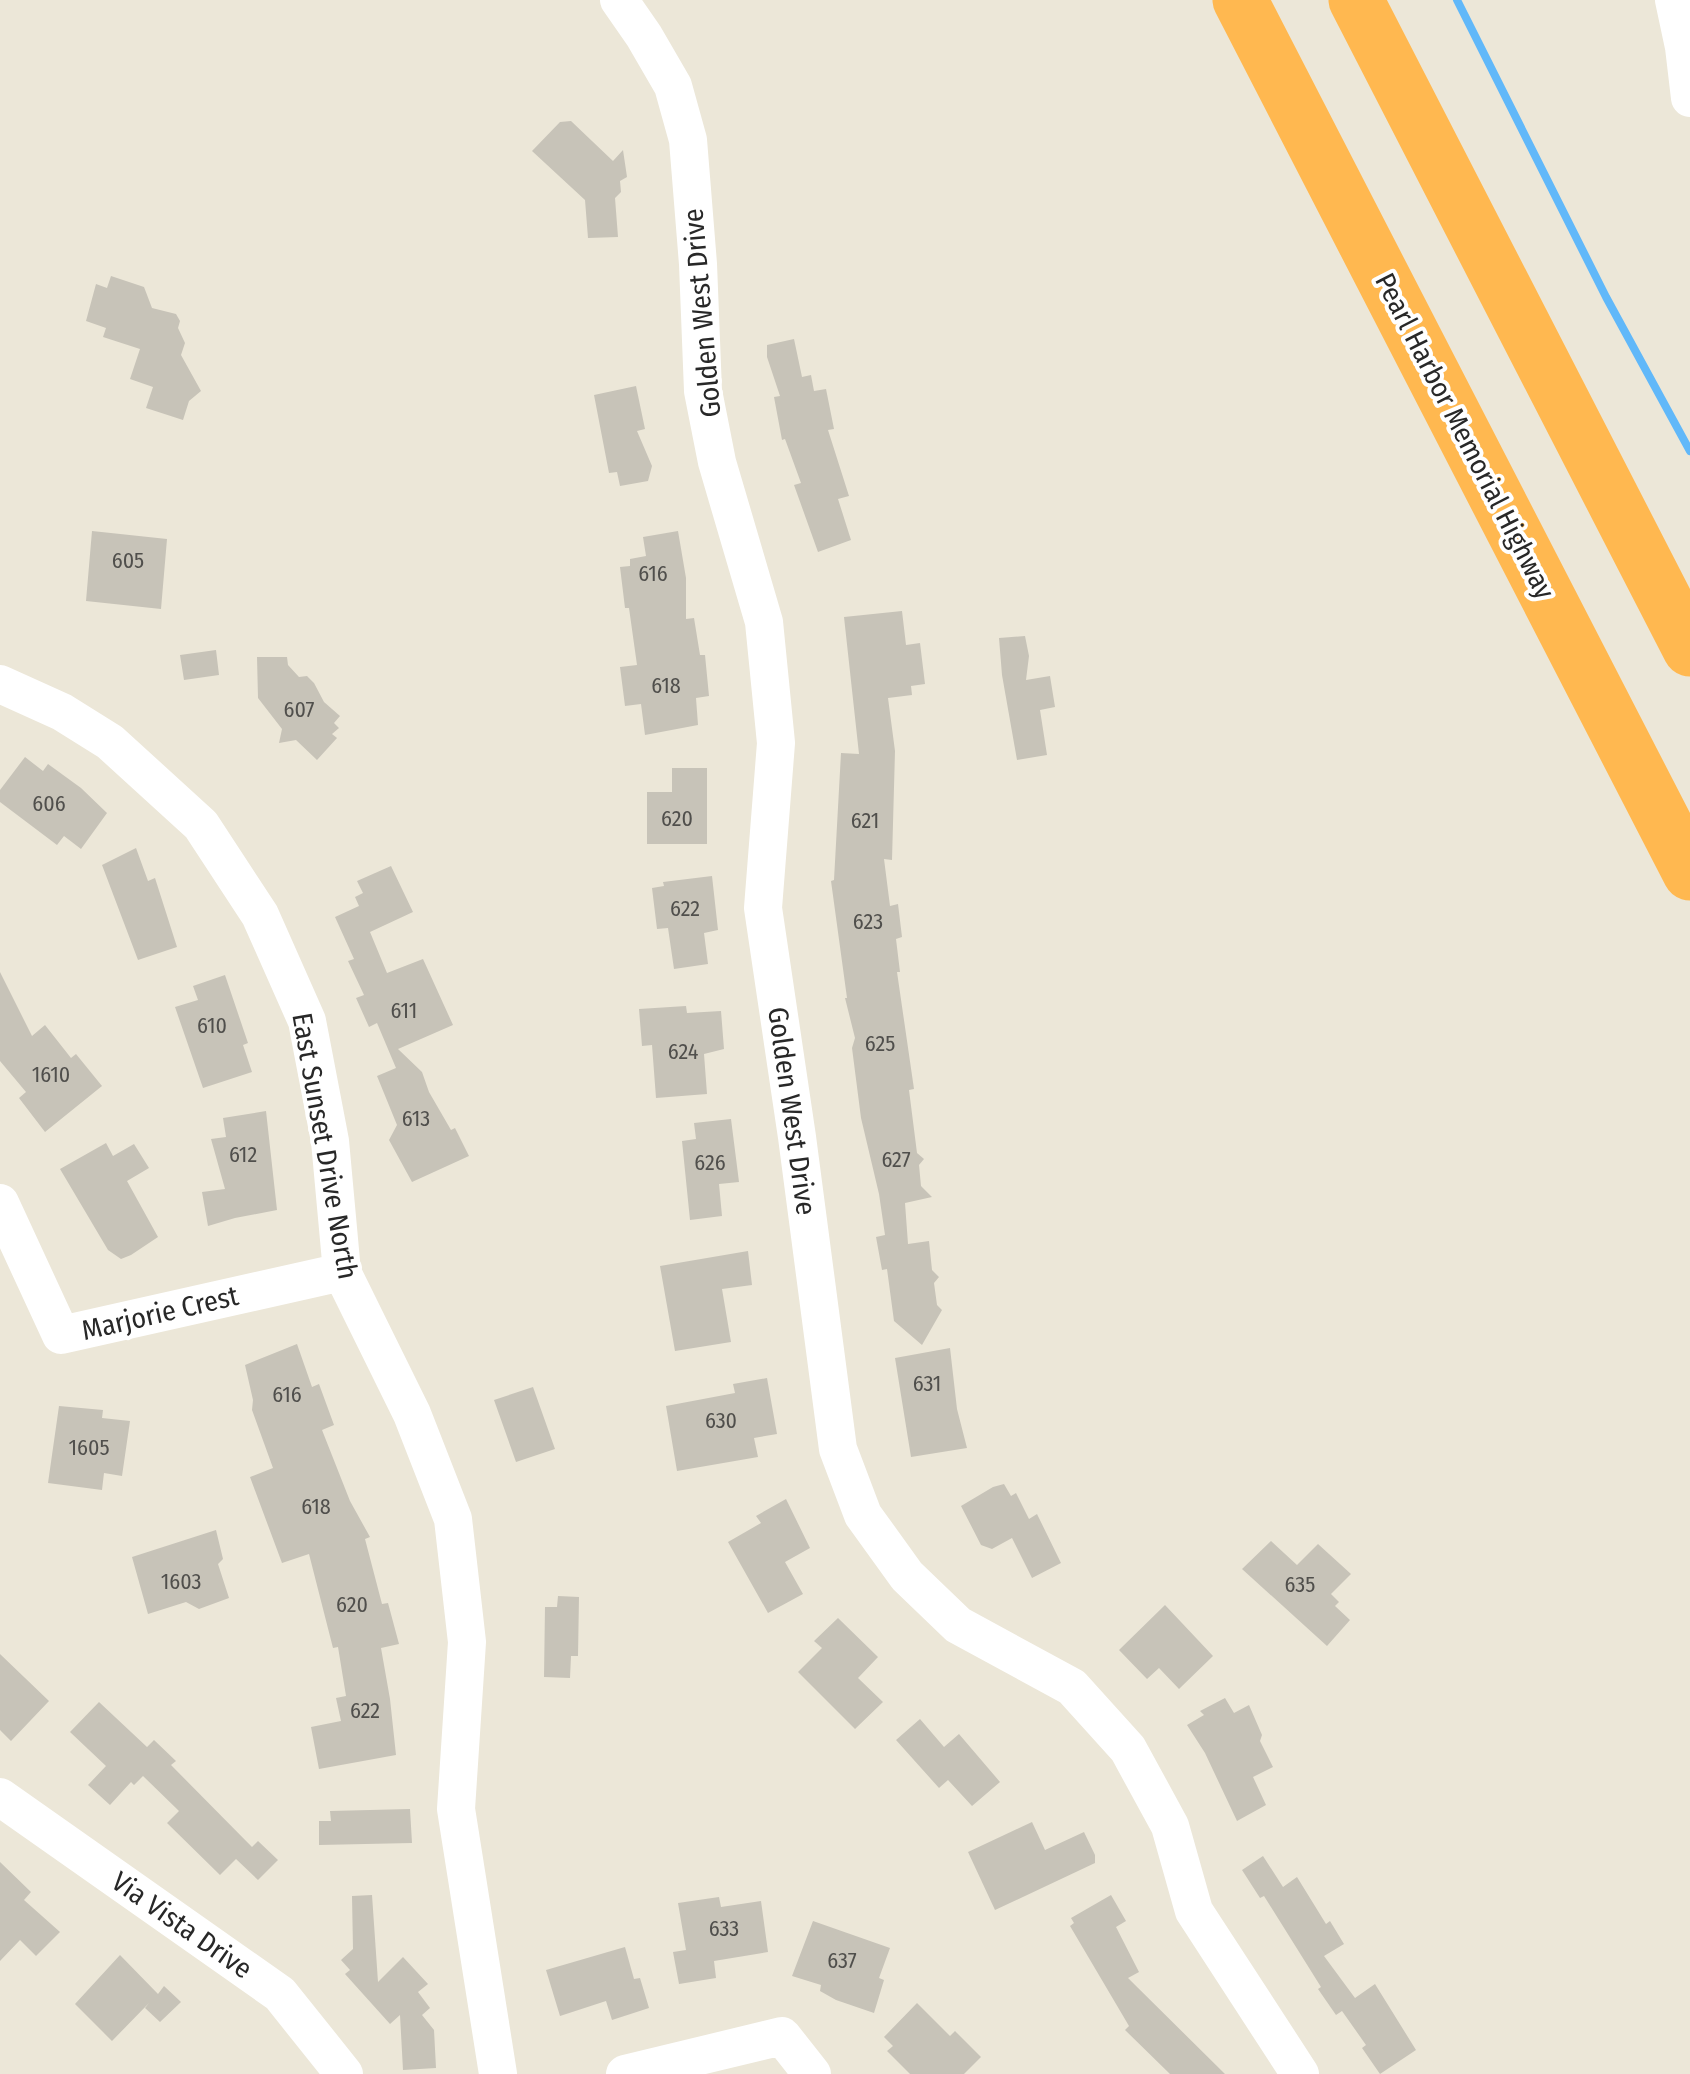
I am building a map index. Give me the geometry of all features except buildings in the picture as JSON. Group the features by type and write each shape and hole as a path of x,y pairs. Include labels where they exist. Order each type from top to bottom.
{"highway":[{"name":"Pearl Harbor Memorial Highway","path":"1240,0 1690,873"},
{"path":"1356,0 1690,650"}],"street":[{"name":"Golden West Drive","path":"619,0 673,86 688,140 703,390 718,462 764,622 776,743 763,908 838,1448 863,1515 907,1576 958,1625 1072,1687 1128,1749 1170,1826 1194,1911 1300,2074"},
{"path":"1674,0 1690,98"},
{"name":"East Sunset Drive North","path":"0,684 62,712 110,742 200,825 260,915 308,1021 330,1140 342,1272 412,1414 453,1519 467,1642 456,1809 498,2074"},
{"name":"Marjorie Crest","path":"0,1203 61,1335 342,1272"},
{"name":"Via Vista Drive","path":"0,1797 280,1994 344,2074"},
{"path":"625,2074 782,2036 812,2074"}],"waterway":[{"path":"1457,0 1606,297 1690,451"}]}
